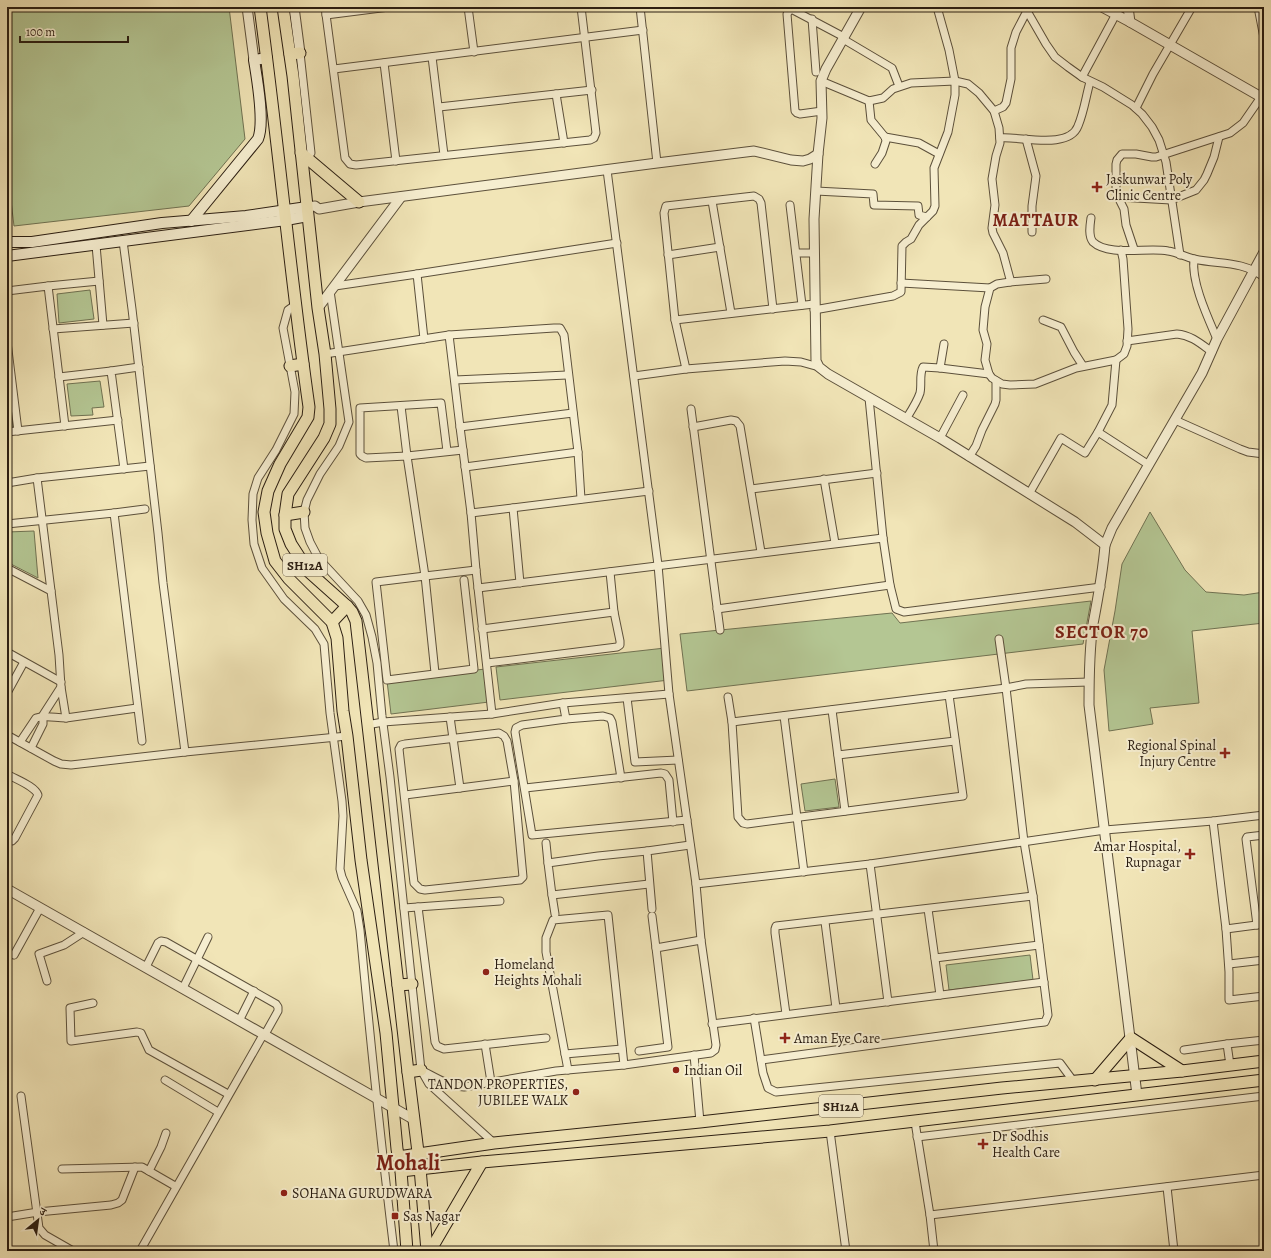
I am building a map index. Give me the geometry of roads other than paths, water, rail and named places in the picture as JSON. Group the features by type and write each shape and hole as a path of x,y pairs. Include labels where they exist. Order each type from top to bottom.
{"main road":[{"name":"SH12A","path":"260,7 286,216 295,305 309,407 308,417 280,464 268,491 264,512 267,533 275,561 289,579 332,622 337,638 343,711 361,860 386,1033 398,1156 401,1171 482,1162 830,1131 1264,1080"},
{"name":"SH12A","path":"283,7 295,54 306,153 307,211 330,409 330,424 324,438 288,494 285,529 291,544 309,572 347,606 352,612 356,621 413,1119 420,1168"},
{"path":"191,221 258,139 260,133 260,120 254,60 267,58"},
{"path":"306,153 359,202"},
{"path":"7,256 123,242 286,216 307,211"},
{"path":"7,242 32,242 162,223 246,216 286,216"},
{"path":"290,366 303,364"},
{"path":"285,515 304,512"},
{"path":"332,622 347,606"},
{"path":"398,985 412,984"},
{"path":"1095,1080 1131,1038 1182,1071"},
{"name":"SH12A","path":"398,1156 494,1143 700,1122 1002,1088 1182,1071 1264,1061"},
{"path":"408,1072 421,1070"},
{"path":"429,1251 482,1162"},
{"path":"420,1168 429,1251"},
{"path":"401,1171 406,1251"}],"street":[{"path":"247,7 254,60"},
{"path":"294,7 295,54"},
{"path":"325,7 345,158 350,164 356,166 444,155 590,140 594,138 596,133 592,90 581,7"},
{"path":"326,15 389,7"},
{"path":"468,7 474,52"},
{"path":"640,7 657,163"},
{"path":"819,367 816,360 814,307 814,218 822,111 821,81 826,69 861,7"},
{"path":"675,320 802,305 814,307 893,296 901,292 902,246 911,239 919,225 933,211 935,206 934,168 949,126 955,95 955,81 937,7"},
{"path":"1102,7 1263,98 1236,129 1219,137 1152,157 1142,154 1122,154 1119,157 1116,164 1116,187 1118,197 1124,209 1126,225 1134,250"},
{"path":"1128,7 1130,22"},
{"path":"1136,108 1153,74 1192,7"},
{"path":"1258,7 1264,38"},
{"path":"994,111 1003,107 1006,103 1011,79 1011,48 1016,32 1028,9"},
{"path":"1028,9 1050,50 1061,62 1090,82 1124,99 1136,108 1152,126 1164,154 1180,255"},
{"path":"822,111 800,114 795,111 787,14 790,10 812,19 892,68 899,86"},
{"path":"1082,77 1116,14"},
{"path":"812,19 816,72"},
{"path":"334,70 643,30"},
{"path":"432,57 444,155"},
{"path":"384,63 396,161"},
{"path":"821,81 869,101 883,98 889,91 899,86 911,84 955,81 973,87 994,111 998,124 1000,138 992,179 995,205 992,228 1005,259 1010,282"},
{"path":"1000,138 1055,140 1068,137 1076,131 1080,122 1090,82"},
{"path":"438,107 592,90"},
{"path":"556,94 564,143"},
{"path":"869,101 871,120 885,137 886,141 884,150 875,164"},
{"path":"885,137 919,143 939,154"},
{"path":"1118,197 1171,200 1196,190 1204,180 1212,163 1219,137"},
{"path":"1026,139 1036,176 1032,206 1032,232"},
{"path":"307,211 315,206 319,209 359,202 657,163 754,152 803,161 818,154"},
{"path":"421,1070 446,1083 464,1087 568,1070 624,1065 711,1053 715,1050 716,1045 701,940 696,884 669,694 658,565 649,491 607,170"},
{"path":"816,191 873,194 874,205 918,206 919,215 927,217"},
{"path":"686,369 675,320 664,213 666,206 754,196 759,199 762,203 773,309"},
{"path":"318,308 401,197"},
{"path":"712,201 731,314"},
{"path":"790,205 802,305"},
{"path":"1090,218 1090,236 1092,240 1108,249 1167,250 1194,259 1230,263 1254,270 1264,277"},
{"path":"123,242 134,323 162,583 186,752"},
{"path":"332,288 617,243"},
{"path":"96,245 103,325"},
{"path":"668,255 720,247"},
{"path":"990,288 982,330 987,344 985,360 989,374 996,381 1010,385 1036,384 1043,382 1061,373 1084,366 1116,360 1124,354 1127,341 1128,320 1121,250"},
{"path":"796,253 814,252"},
{"path":"1138,1095 1090,705 1089,682 1093,625 1101,587 1104,545 1112,528 1202,373 1217,339 1264,252"},
{"path":"1194,259 1193,269 1195,279 1217,339"},
{"path":"417,274 424,338"},
{"path":"901,283 990,288 997,284 1046,279"},
{"path":"7,291 99,281"},
{"path":"48,286 65,426"},
{"path":"332,288 349,422 339,446 320,474 307,500 304,512 305,528 310,542 319,559 358,601 366,615 372,637 377,663 421,1070 429,1084 494,1143"},
{"path":"295,305 288,310 283,328 295,392 294,414 276,450 258,478 253,494 252,520 254,544 262,568 271,581 284,599 315,628 324,644 330,713 342,801 343,816 340,869 353,900 359,921 376,1098 394,1251"},
{"path":"1043,320 1064,329 1067,339 1084,366"},
{"path":"53,329 134,323"},
{"path":"324,354 450,335 560,328 564,335 572,413 578,452 581,499"},
{"path":"1127,341 1177,334 1195,340 1212,352"},
{"path":"450,335 471,513 492,714"},
{"path":"7,342 10,385 18,431"},
{"path":"940,368 944,344"},
{"path":"1029,494 1061,438 1085,453 1098,432 1112,404 1116,360"},
{"path":"634,376 686,369 785,361 801,362 819,367 828,374 940,438 1074,522 1104,545"},
{"path":"59,377 139,367"},
{"path":"906,419 919,396 921,370 923,367 989,374"},
{"path":"111,371 124,469"},
{"path":"455,380 568,375"},
{"path":"969,457 976,446 995,404 996,381"},
{"path":"940,438 963,395"},
{"path":"869,398 883,538 890,584 896,609 904,612 1101,587"},
{"path":"447,451 441,403 360,408 360,454 366,458 407,456 463,450"},
{"path":"401,406 425,576 435,673"},
{"path":"691,409 720,630"},
{"path":"460,427 572,413"},
{"path":"7,432 118,420"},
{"path":"693,427 731,420 740,426 761,552"},
{"path":"1175,420 1240,449 1248,452 1264,454"},
{"path":"1098,432 1149,465"},
{"path":"465,467 578,452"},
{"path":"7,483 37,478 150,466"},
{"path":"751,488 877,473"},
{"path":"37,478 66,718"},
{"path":"824,479 835,543"},
{"path":"471,513 649,491"},
{"path":"513,508 520,582"},
{"path":"7,524 145,509"},
{"path":"114,513 142,741"},
{"path":"478,588 883,538"},
{"path":"7,568 51,591"},
{"path":"464,580 474,669 387,680 376,582 476,570"},
{"path":"487,663 617,647 620,645 614,612 610,572"},
{"path":"717,609 890,584"},
{"path":"482,629 614,612"},
{"path":"761,1060 1045,1022 1048,1016 1044,982 1033,896 1024,842 1006,688 998,639"},
{"path":"7,652 61,684"},
{"path":"7,693 24,662"},
{"path":"732,722 1006,688 1026,684 1089,682"},
{"path":"31,748 44,724 43,715 61,684"},
{"path":"367,725 383,722 492,714 563,704 669,694"},
{"path":"728,697 732,722 738,817 743,823 747,824 963,796 950,695"},
{"path":"627,698 635,762 678,760"},
{"path":"563,704 566,719"},
{"path":"20,742 36,718 43,715 55,718 66,718 137,708"},
{"path":"832,710 845,811"},
{"path":"621,778 612,722 610,718 603,716 566,719 522,725 516,728 515,732 532,835 687,820"},
{"path":"784,716 804,872"},
{"path":"450,718 460,788"},
{"path":"499,733 504,736 506,741 514,781 523,877 520,880 425,890 420,889 414,883 399,749 401,745 499,733"},
{"path":"7,735 54,761 61,764 71,765 347,736"},
{"path":"838,755 955,741"},
{"path":"525,788 661,773 664,774 668,780 673,822"},
{"path":"7,774 32,787 38,795 15,838 12,842 7,841"},
{"path":"405,795 514,781"},
{"path":"696,884 870,864 1105,830 1264,815"},
{"path":"1213,821 1226,929 1229,964 1229,1000 1264,996"},
{"path":"1226,929 1260,925 1246,839 1247,837 1264,835"},
{"path":"546,843 555,914"},
{"path":"548,863 690,845"},
{"path":"639,1051 668,1047 652,912 647,851"},
{"path":"870,864 888,1002"},
{"path":"552,895 650,884"},
{"path":"7,889 413,1119"},
{"path":"786,1014 775,929 776,926 824,922 1033,896"},
{"path":"404,908 500,901"},
{"path":"418,907 435,1042 438,1046 444,1048 546,1038"},
{"path":"14,955 40,908"},
{"path":"928,909 940,995"},
{"path":"568,1070 545,944 546,938 553,920 608,915 624,1065"},
{"path":"405,920 419,918"},
{"path":"824,922 836,1008"},
{"path":"47,981 38,954 64,945 84,932"},
{"path":"183,988 208,937"},
{"path":"656,948 701,940"},
{"path":"140,1251 175,1186 278,1011 276,1004 166,942 161,941 158,943 146,967"},
{"path":"935,958 1039,945"},
{"path":"1229,964 1264,960"},
{"path":"712,1024 1044,982"},
{"path":"239,1021 254,991"},
{"path":"92,1003 70,1008 71,1041 137,1032 141,1033 149,1050 228,1094"},
{"path":"754,1018 761,1060 768,1088 776,1092 1060,1063 1074,1082"},
{"path":"1184,1050 1264,1040"},
{"path":"485,1044 491,1082"},
{"path":"1227,1044 1230,1065"},
{"path":"565,1056 622,1052"},
{"path":"694,1055 700,1122"},
{"path":"164,1080 218,1112"},
{"path":"21,1096 39,1228 41,1232 51,1239 73,1251"},
{"path":"917,1137 1264,1096"},
{"path":"915,1122 930,1215 934,1251"},
{"path":"830,1131 846,1251"},
{"path":"149,1171 166,1133"},
{"path":"7,1218 38,1212 111,1205 118,1203 122,1200 135,1167"},
{"path":"62,1169 142,1167 175,1186"},
{"path":"930,1215 1264,1175"},
{"path":"1167,1187 1174,1251"}],"place":[{"name":"Jaskunwar Poly Clinic Centre","path":"1097,187"},
{"name":"Regional Spinal Injury Centre","path":"1225,753"},
{"name":"Amar Hospital, Rupnagar","path":"1190,854"},
{"name":"Homeland Heights Mohali","path":"486,972"},
{"name":"Aman Eye Care","path":"785,1038"},
{"name":"Indian Oil","path":"676,1070"},
{"name":"TANDON PROPERTIES, JUBILEE WALK","path":"576,1092"},
{"name":"Dr Sodhis Health Care","path":"983,1144"},
{"name":"SOHANA GURUDWARA","path":"284,1193"},
{"name":"Sas Nagar","path":"395,1216"}],"district":[{"name":"MATTAUR","path":"1036,220"},
{"name":"SECTOR 70","path":"1102,632"},
{"name":"Mohali","path":"408,1163"}]}
